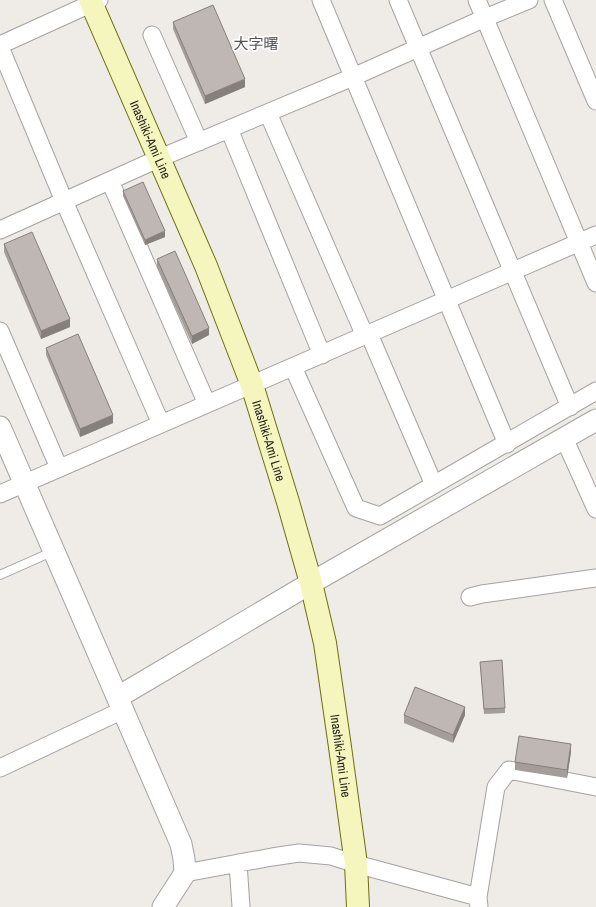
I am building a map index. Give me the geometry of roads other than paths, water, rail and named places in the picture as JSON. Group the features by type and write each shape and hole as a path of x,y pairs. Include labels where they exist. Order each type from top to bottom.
{"main road":[{"name":"Inashiki-Ami Line","path":"93,1 206,266 252,385 288,502 311,583 326,651 356,864 358,907"}],"street":[{"path":"320,0 507,444"},
{"path":"398,0 570,407"},
{"path":"477,0 596,283"},
{"path":"0,230 160,158 353,77 418,47 529,0"},
{"path":"553,0 596,101"},
{"path":"93,1 0,46 64,201 161,424"},
{"path":"152,35 199,142"},
{"path":"268,113 434,485"},
{"path":"229,129 322,355"},
{"path":"110,181 207,404"},
{"path":"0,494 322,355 512,270 596,235"},
{"path":"0,331 59,468"},
{"path":"293,367 356,508 380,516 507,444 596,391"},
{"path":"0,768 120,704 311,583 596,420"},
{"path":"0,427 181,844 185,873 163,907"},
{"path":"564,438 596,509"},
{"path":"470,597 596,578"},
{"path":"185,873 299,853 331,856 478,902 496,787 508,770 596,786"},
{"path":"238,863 241,907"}],"lane":[{"path":"0,575 54,550"}],"district":[{"name":"大字曙","path":"256,43"}]}
